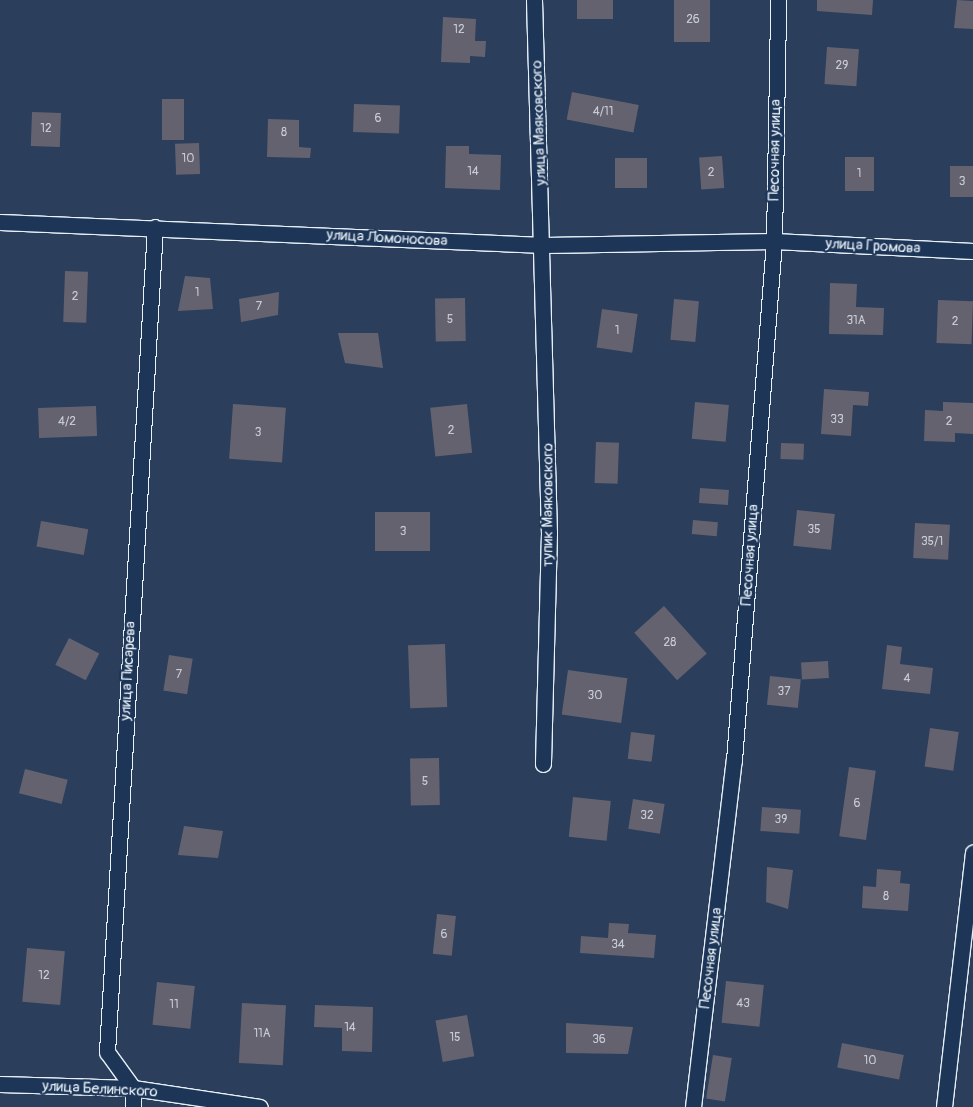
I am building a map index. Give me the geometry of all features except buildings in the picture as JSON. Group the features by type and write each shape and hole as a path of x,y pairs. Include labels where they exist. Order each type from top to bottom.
{"street":[{"name":"улица Маяковского","path":"534,0 545,246"},
{"name":"Песочная улица","path":"693,1107 734,760 774,241 778,0"},
{"name":"улица Ломоносова","path":"0,222 545,246 774,241"},
{"name":"улица Писарева","path":"133,1088 107,1052 155,228"},
{"name":"улица Громова","path":"774,241 973,251"},
{"name":"тупик Маяковского","path":"543,764 549,533 545,246"},
{"path":"944,1107 973,853"},
{"name":"улица Белинского","path":"0,1084 133,1088 260,1107"},
{"path":"133,1088 133,1107"}]}
